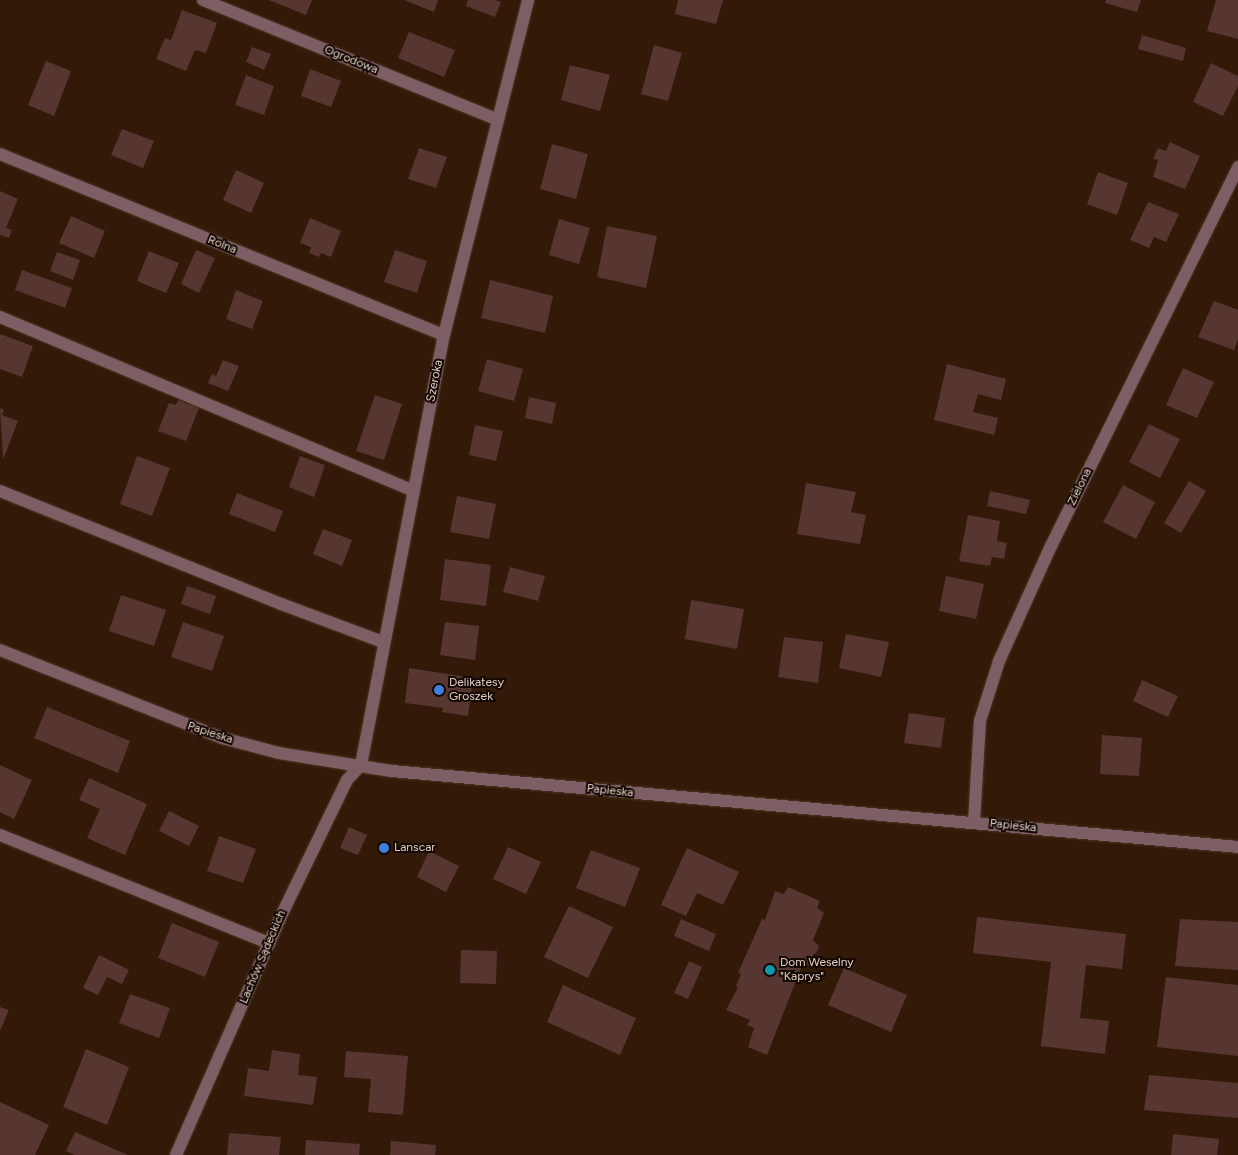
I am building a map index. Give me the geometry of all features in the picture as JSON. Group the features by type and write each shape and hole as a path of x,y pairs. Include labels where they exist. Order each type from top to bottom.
{"street":[{"name":"Ogrodowa","path":"203,0 498,120"},
{"name":"Szeroka","path":"361,765 383,642 444,335 498,120 525,1"},
{"name":"Rolna","path":"0,154 444,335"},
{"name":"Zielona","path":"974,822 980,722 999,661 1051,546 1238,167"},
{"path":"0,317 414,491"},
{"path":"0,491 281,604 383,642"},
{"name":"Papieska","path":"0,650 222,738 279,752 361,765 640,794 974,822 1238,847"},
{"name":"Lachów Sądeckich","path":"176,1155 269,943 347,780 361,765"},
{"path":"0,835 269,943"}],"building":[{"path":"269,0 312,0 306,15"},
{"path":"404,0 438,0 434,12"},
{"path":"468,0 495,0 501,2 495,17 466,6"},
{"path":"678,0 723,0 716,24 675,14"},
{"path":"1106,0 1141,0 1137,12 1105,3"},
{"path":"1216,0 1238,0 1238,39 1207,31"},
{"path":"182,10 217,23 206,53 195,50 186,71 156,59 165,38 171,40"},
{"path":"409,32 455,50 444,77 398,58"},
{"path":"1142,35 1186,48 1183,61 1138,49"},
{"path":"654,45 682,53 668,101 641,94"},
{"path":"252,47 271,54 264,70 246,62"},
{"path":"46,61 71,71 54,116 28,105"},
{"path":"1211,63 1238,76 1238,86 1223,116 1193,102"},
{"path":"570,65 610,75 600,111 561,100"},
{"path":"310,69 341,81 331,107 301,96"},
{"path":"246,75 274,86 264,115 235,105"},
{"path":"122,129 154,141 143,168 111,155"},
{"path":"1170,142 1200,156 1185,189 1153,177 1158,160 1153,159 1158,148 1166,151"},
{"path":"552,144 588,154 576,199 540,189"},
{"path":"419,148 447,157 436,188 408,179"},
{"path":"236,170 264,183 251,213 223,200"},
{"path":"1098,172 1128,183 1117,215 1087,204"},
{"path":"0,191 18,199 6,228 12,230 9,238 0,235"},
{"path":"1148,202 1179,214 1166,242 1154,237 1149,248 1130,240"},
{"path":"71,216 105,231 94,258 59,243"},
{"path":"310,218 341,231 331,257 321,253 319,257 309,253 311,247 300,243"},
{"path":"559,219 590,228 579,264 549,255"},
{"path":"607,226 657,236 646,288 597,277"},
{"path":"196,250 215,258 199,293 181,284"},
{"path":"395,250 427,261 417,293 384,282"},
{"path":"149,251 179,263 166,293 137,281"},
{"path":"57,252 80,260 73,280 50,271"},
{"path":"22,270 72,288 65,308 15,290"},
{"path":"490,280 553,296 545,333 481,318"},
{"path":"236,290 263,301 252,329 226,319"},
{"path":"1214,301 1238,310 1238,339 1234,350 1198,337"},
{"path":"0,334 33,346 22,377 0,369"},
{"path":"487,359 523,369 514,401 478,391"},
{"path":"223,360 239,366 228,391 208,383 212,374 216,376"},
{"path":"947,364 1006,379 1001,400 978,394 973,412 998,418 994,435 934,420"},
{"path":"1183,368 1214,382 1197,418 1166,405"},
{"path":"375,395 402,404 384,460 356,451"},
{"path":"529,397 556,403 552,424 525,418"},
{"path":"178,400 199,408 186,441 158,431 169,403 176,405"},
{"path":"0,408 4,410 2,415 18,421 3,460"},
{"path":"1149,424 1180,439 1160,478 1129,462"},
{"path":"475,425 503,431 496,461 469,455"},
{"path":"137,456 170,468 152,516 120,504"},
{"path":"300,456 325,465 314,497 289,487"},
{"path":"1189,481 1206,491 1181,533 1164,523"},
{"path":"806,483 856,492 851,512 866,515 860,544 797,534"},
{"path":"1123,485 1155,502 1136,539 1103,522"},
{"path":"990,491 1030,500 1026,514 987,506"},
{"path":"237,493 283,511 275,532 229,514"},
{"path":"457,496 496,504 489,539 450,532"},
{"path":"968,515 1000,521 997,541 1007,543 1004,559 992,557 990,566 959,561"},
{"path":"323,529 352,540 342,566 313,554"},
{"path":"445,559 491,565 486,606 440,600"},
{"path":"510,567 545,576 538,601 503,592"},
{"path":"946,576 984,584 976,619 939,611"},
{"path":"187,586 216,596 210,614 181,604"},
{"path":"121,595 166,610 154,646 109,631"},
{"path":"691,600 744,609 737,649 685,639"},
{"path":"183,622 224,636 212,671 171,657"},
{"path":"445,622 479,626 475,660 440,655"},
{"path":"846,634 889,642 881,677 839,668"},
{"path":"784,637 823,642 818,683 778,677"},
{"name":"Delikatesy Groszek","path":"409,668 473,678 468,716 442,712 443,708 405,703"},
{"path":"1142,680 1178,696 1168,717 1133,701"},
{"path":"47,707 130,741 118,773 34,738"},
{"path":"909,713 945,718 941,748 904,743"},
{"path":"1102,735 1142,738 1139,776 1100,774"},
{"path":"0,765 32,780 14,819 0,812"},
{"path":"89,778 147,804 125,855 87,838 100,809 79,800"},
{"path":"169,811 199,826 189,846 159,831"},
{"path":"349,827 367,835 358,855 340,848"},
{"path":"219,836 256,849 243,883 207,871"},
{"path":"508,847 541,862 526,894 493,879"},
{"path":"687,848 739,872 723,905 697,893 686,916 661,905"},
{"path":"591,850 640,868 625,907 576,888"},
{"path":"429,851 459,866 446,892 417,877"},
{"name":"Dom Weselny \"Kaprys\"","path":"788,887 820,901 817,908 824,913 813,940 819,946 810,966 803,963 767,1055 748,1047 754,1028 747,1025 750,1020 726,1010 738,987 736,986 741,974 738,973 762,919 765,920 775,891 784,894"},
{"path":"569,906 613,927 588,978 544,957"},
{"path":"977,917 1126,934 1122,969 1086,965 1080,1018 1109,1021 1105,1054 1041,1046 1051,962 973,953"},
{"path":"681,919 716,934 709,951 674,936"},
{"path":"1180,919 1238,922 1238,970 1175,966"},
{"path":"172,923 219,942 205,977 158,958"},
{"path":"461,950 497,951 496,984 460,983"},
{"path":"99,955 129,970 122,984 107,977 98,995 83,988"},
{"path":"689,961 702,967 688,999 674,993"},
{"path":"844,968 907,995 891,1032 828,1005"},
{"path":"1166,977 1238,985 1238,1056 1157,1047"},
{"path":"563,985 636,1018 620,1055 547,1022"},
{"path":"130,994 170,1008 159,1038 119,1023"},
{"path":"0,1007 9,1010 0,1031"},
{"path":"86,1049 129,1067 107,1125 63,1107"},
{"path":"272,1050 300,1054 298,1075 317,1077 313,1105 244,1096 248,1068 269,1071"},
{"path":"346,1051 408,1056 403,1115 368,1112 371,1079 344,1077"},
{"path":"1149,1075 1238,1083 1238,1118 1144,1110"},
{"path":"0,1102 49,1125 35,1155 0,1155"},
{"path":"75,1132 128,1155 75,1155 66,1151"},
{"path":"229,1133 281,1137 279,1155 227,1155"},
{"path":"1173,1134 1219,1139 1217,1155 1171,1155"},
{"path":"306,1140 360,1144 359,1155 305,1155"},
{"path":"391,1141 436,1145 435,1155 390,1155"}],"place":[{"name":"Delikatesy Groszek","path":"439,690"},
{"name":"Lanscar","path":"384,848"},
{"name":"Dom Weselny \"Kaprys\"","path":"770,970"}]}
